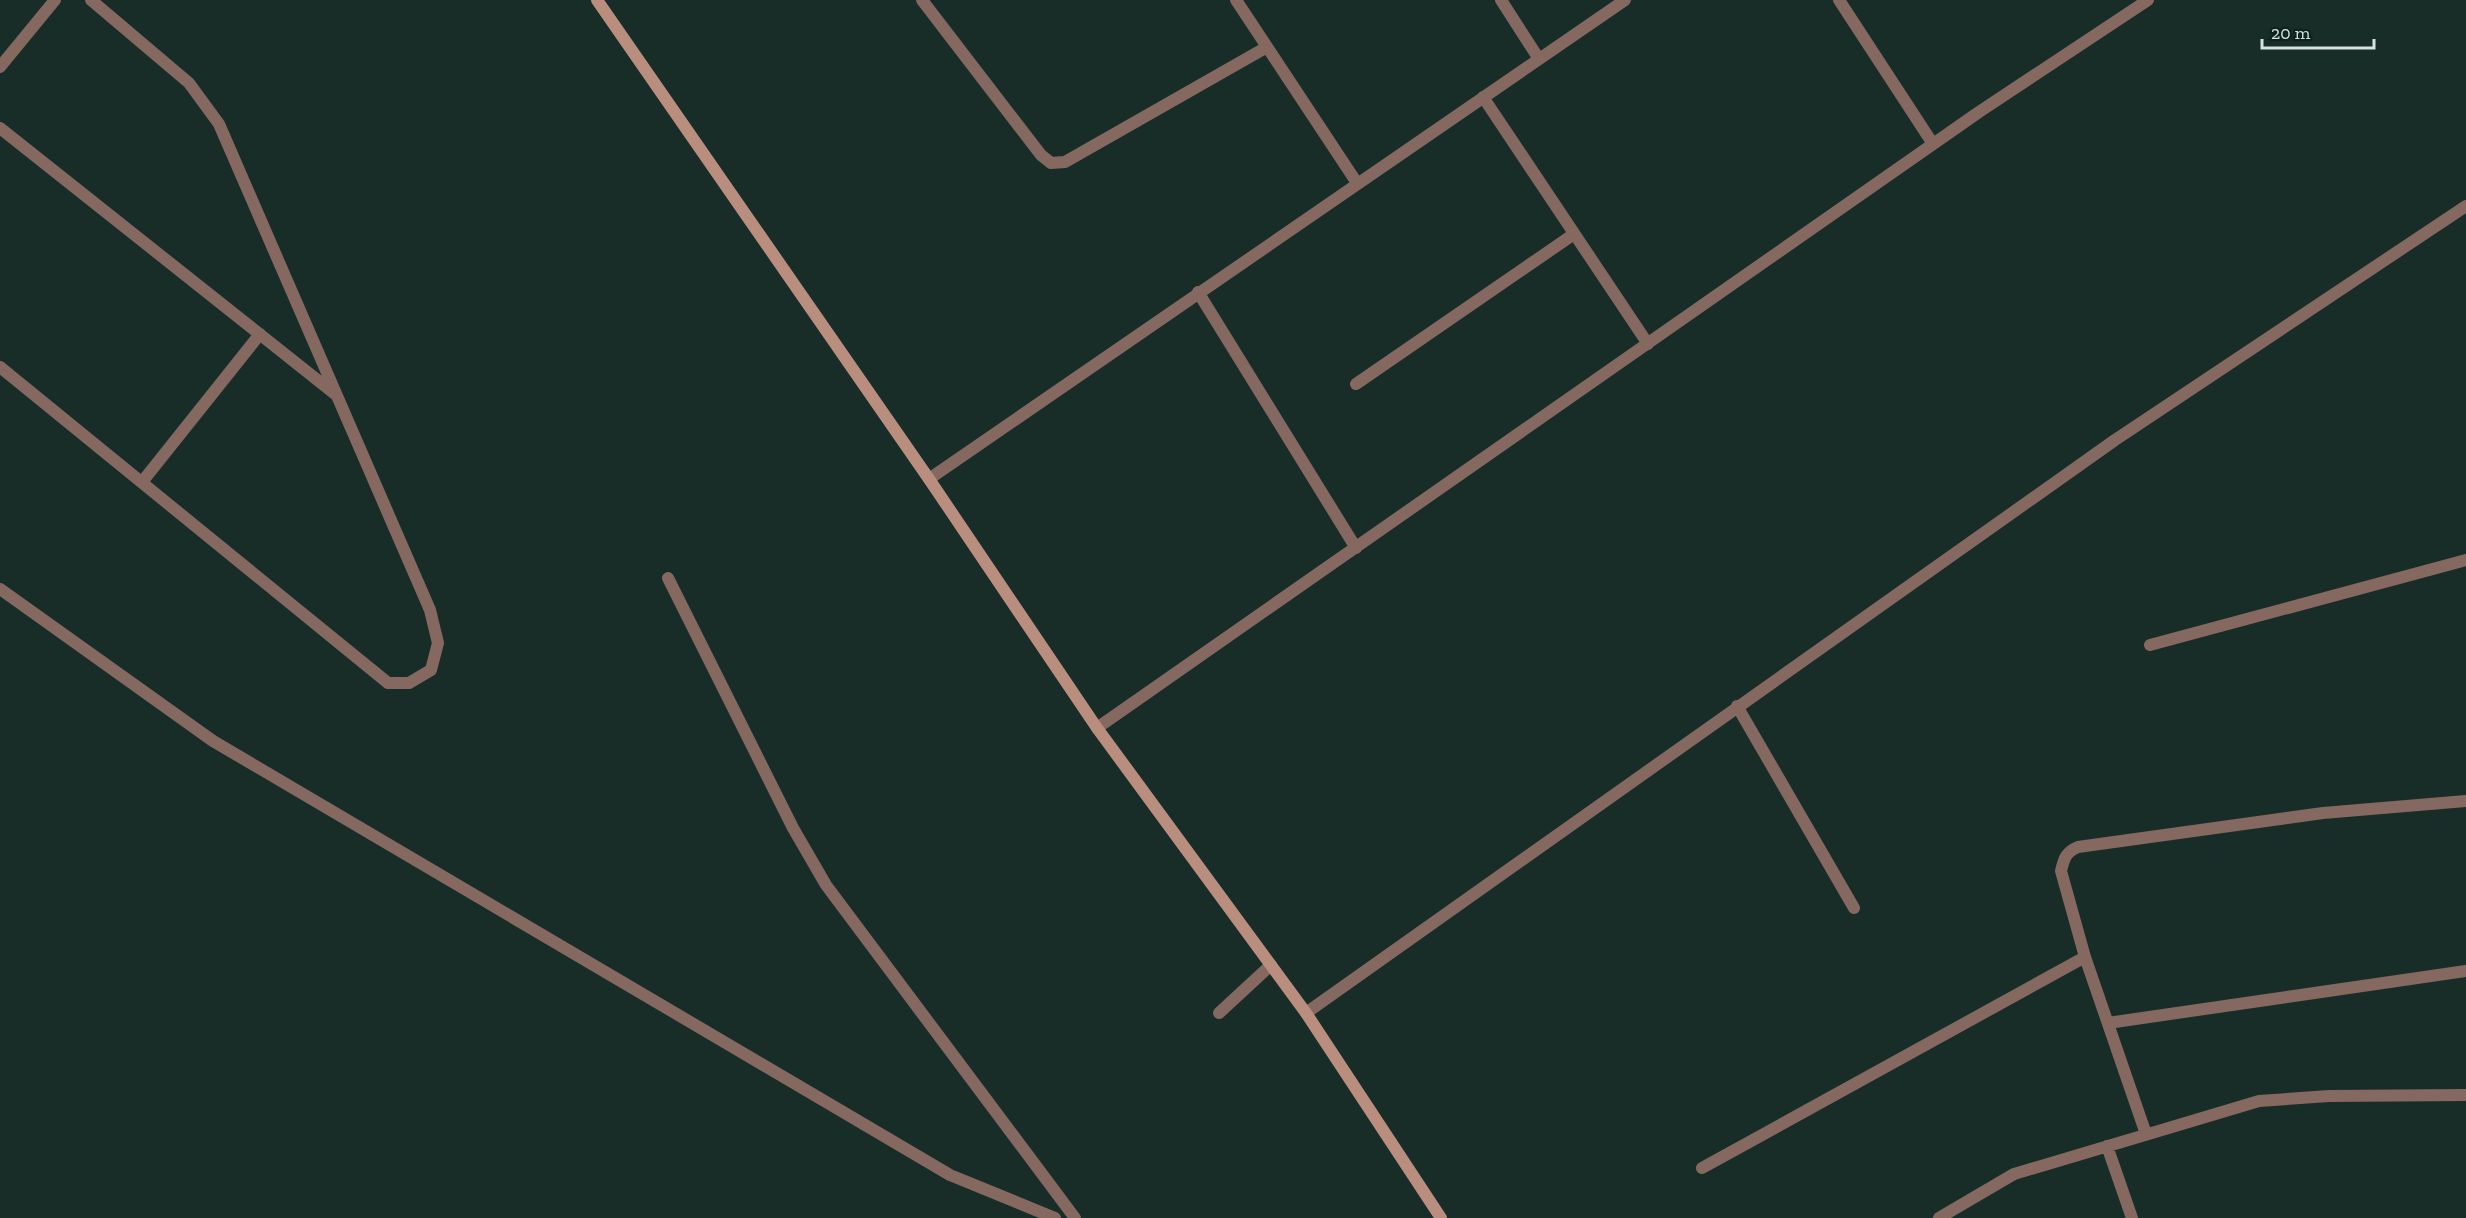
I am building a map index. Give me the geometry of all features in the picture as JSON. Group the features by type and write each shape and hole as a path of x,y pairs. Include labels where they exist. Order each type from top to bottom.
{"main road":[{"path":"597,0 929,479 1097,728 1306,1012 1441,1218"}],"street":[{"path":"0,67 55,0"},
{"path":"0,367 388,683 409,683 431,670 438,643 430,610 219,124 189,83 91,0"},
{"path":"922,0 1041,155 1051,163 1065,162 1267,46"},
{"path":"1236,0 1357,183"},
{"path":"1501,0 1539,59"},
{"path":"929,479 1625,0"},
{"path":"1839,0 1933,144"},
{"path":"1097,728 1933,144 2148,0"},
{"path":"1483,97 1648,344"},
{"path":"0,128 338,396"},
{"path":"1306,1012 2115,440 2466,206"},
{"path":"1356,384 1575,234"},
{"path":"1198,292 1356,548"},
{"path":"142,482 260,334"},
{"path":"2150,645 2466,560"},
{"path":"668,578 793,828 826,885 1075,1218"},
{"path":"0,589 224,747 950,1175 1055,1218"},
{"path":"1737,706 1854,908"},
{"path":"2146,1134 2085,957 2061,871 2069,851 2078,847 2323,813 2466,801"},
{"path":"1702,1168 2085,957"},
{"path":"1219,1013 1271,965"},
{"path":"2108,1023 2466,971"},
{"path":"1939,1218 2014,1174 2259,1101 2329,1096 2466,1095"},
{"path":"2107,1146 2132,1218"}]}
